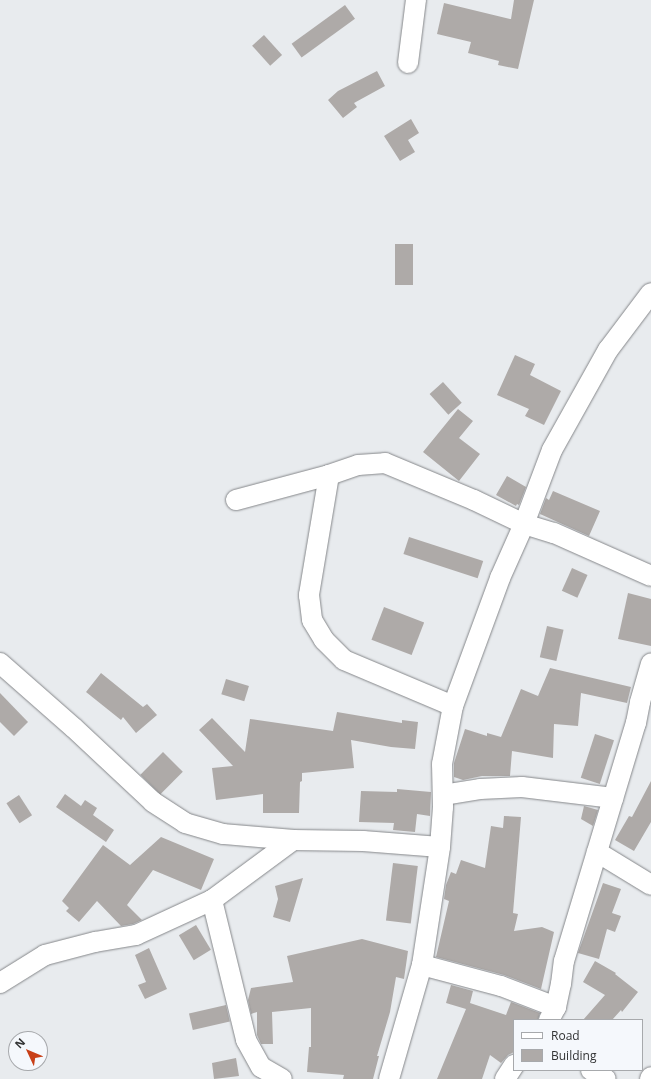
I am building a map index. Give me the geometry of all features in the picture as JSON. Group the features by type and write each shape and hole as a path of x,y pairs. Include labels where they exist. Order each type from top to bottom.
{"street":[{"path":"408,63 416,0"},
{"path":"389,1079 422,964 440,847 443,795 442,764 453,706 500,578 524,524 552,450 608,350 651,293"},
{"path":"236,500 329,475 358,465 385,464 474,500 524,524 554,533 651,576"},
{"path":"329,475 309,595 312,620 324,640 344,660 453,706"},
{"path":"0,663 74,728 153,802 185,823 223,834 293,840 363,841 440,847"},
{"path":"422,964 501,986 553,1014 561,984 564,961 613,798 643,725 640,702 651,664"},
{"path":"443,795 480,790 522,787 613,798"},
{"path":"0,983 45,955 95,942 136,935 212,900 293,840"},
{"path":"598,852 651,885"},
{"path":"212,900 246,1040 256,1073 282,1079"},
{"path":"505,1079 513,1067"},
{"path":"593,1071 606,1079"}],"building":[{"path":"514,0 534,0 518,69 498,65 499,61 468,53 471,42 437,34 444,3 511,19"},
{"path":"345,5 355,19 302,58 292,44"},
{"path":"264,35 282,55 270,66 252,46"},
{"path":"377,71 385,86 354,103 357,107 343,118 328,100 338,91"},
{"path":"411,119 419,133 408,140 415,152 400,161 384,136"},
{"path":"395,244 413,244 413,285 395,285"},
{"path":"515,355 535,364 530,375 561,391 544,425 525,416 529,409 497,395"},
{"path":"443,382 462,403 448,415 430,394"},
{"path":"458,409 473,421 459,438 480,454 459,481 423,452"},
{"path":"507,476 526,487 519,505 517,504 516,506 496,495"},
{"path":"553,491 600,511 589,536 540,514 546,498 549,500"},
{"path":"409,537 483,561 478,578 403,554"},
{"path":"572,568 588,575 577,598 562,591"},
{"path":"628,593 651,599 651,646 618,639"},
{"path":"384,607 424,622 412,655 371,640"},
{"path":"547,626 564,630 556,661 540,657"},
{"path":"550,668 631,687 627,703 581,693 578,726 554,724 553,758 512,751 510,776 482,776 463,780 454,777 454,763 465,729 487,736 487,733 501,737 521,689 538,696"},
{"path":"101,673 143,707 147,704 157,715 136,733 123,717 121,720 86,692"},
{"path":"226,679 249,686 244,701 221,694"},
{"path":"0,693 28,722 14,736 0,722"},
{"path":"337,712 402,723 402,720 418,722 415,749 391,747 351,740 354,768 302,773 302,781 300,782 299,813 263,813 263,794 216,800 212,768 233,766 199,730 212,718 245,752 250,719 333,731"},
{"path":"595,734 614,740 600,784 581,778"},
{"path":"163,752 183,772 160,794 140,775"},
{"path":"651,781 651,822 634,851 615,840 629,816 632,817"},
{"path":"397,789 431,792 430,816 417,814 415,832 393,830 394,823 359,822 361,791 397,792"},
{"path":"65,794 81,806 85,800 97,808 93,815 114,830 106,842 56,807"},
{"path":"19,795 32,815 19,823 6,803"},
{"path":"584,806 598,810 593,826 581,819"},
{"path":"504,816 521,817 513,913 518,914 514,931 542,927 554,932 541,989 504,975 436,957 449,901 444,899 446,885 451,872 456,874 461,860 485,868 491,826 503,828"},
{"path":"161,837 214,859 201,890 153,870 127,905 142,920 133,924 121,926 97,901 79,922 66,911 69,908 62,901 103,845 130,865"},
{"path":"393,863 418,866 411,924 386,921"},
{"path":"303,878 290,922 273,917 278,899 275,886"},
{"path":"603,883 621,889 612,913 621,916 615,932 607,929 599,959 578,953"},
{"path":"196,925 211,950 194,960 179,935"},
{"path":"362,939 408,951 404,979 396,977 390,1012 377,1056 379,1056 373,1079 343,1079 344,1075 307,1072 309,1047 311,1047 311,1008 272,1012 273,1044 261,1044 257,1035 257,1012 251,1014 248,1000 251,988 293,982 287,956"},
{"path":"149,948 167,989 145,999 138,985 146,982 135,955"},
{"path":"595,961 616,973 615,974 638,992 622,1012 621,1010 613,1019 584,1019 605,995 583,982"},
{"path":"451,985 473,991 470,1003 506,1015 511,1002 540,1013 538,1019 513,1019 513,1052 508,1055 501,1063 490,1055 482,1079 437,1079 466,1009 446,1003"},
{"path":"226,1005 230,1022 193,1030 189,1014"},
{"path":"236,1058 239,1076 214,1079 212,1063"}]}
